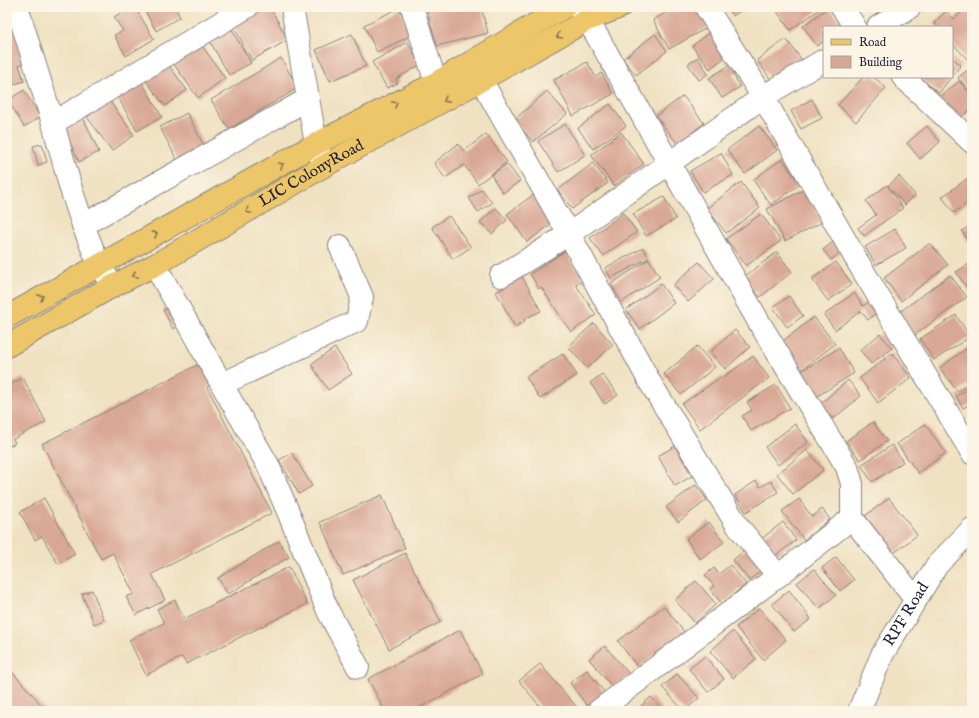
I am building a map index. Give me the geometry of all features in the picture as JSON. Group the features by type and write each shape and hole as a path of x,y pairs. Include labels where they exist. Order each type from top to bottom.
{"main road":[{"name":"LIC ColonyRoad","path":"7,316 316,144 436,83 564,7"},
{"name":"LIC ColonyRoad","path":"7,346 113,286 155,265 324,166 481,80 583,13 620,7"}],"street":[{"path":"17,7 83,226 99,265 113,286"},
{"path":"53,123 247,7"},
{"path":"292,7 316,144 324,166"},
{"path":"412,7 436,83"},
{"path":"706,7 763,97 856,259 972,453"},
{"path":"842,7 854,26"},
{"path":"880,26 910,7"},
{"path":"583,13 760,324 847,467 852,484 852,518 916,600"},
{"path":"501,276 570,234 763,97 823,61"},
{"path":"904,78 972,142"},
{"path":"481,80 570,234 659,398 737,525 778,576"},
{"path":"83,226 308,99"},
{"path":"222,384 357,321 362,297 340,246"},
{"path":"155,265 268,465 328,611 358,667"},
{"path":"598,711 778,576 852,518"},
{"name":"RPF Road","path":"859,711 882,655 937,566 972,529"}],"building":[{"path":"7,7 28,62 19,65 24,81 9,86 7,81"},
{"path":"131,7 135,7 154,39 126,56 114,35 123,31 114,17"},
{"path":"143,7 175,7 180,17 156,31"},
{"path":"249,7 270,7 288,40 252,60 229,18"},
{"path":"426,7 481,7 488,33 437,46"},
{"path":"676,7 701,7 712,25 669,49 653,20"},
{"path":"726,7 746,7 733,16"},
{"path":"774,7 823,7 790,30"},
{"path":"829,7 843,26 823,26 823,42 817,46 803,26"},
{"path":"967,7 972,7 972,64 953,44 953,26 937,26 934,23 946,11 954,19"},
{"path":"399,8 412,35 377,52 364,25"},
{"path":"230,26 251,63 229,75 208,38"},
{"path":"711,31 729,54 710,69 692,46"},
{"path":"352,34 366,66 330,81 316,50"},
{"path":"655,34 667,51 636,75 623,59"},
{"path":"786,39 806,65 776,87 757,60"},
{"path":"408,42 420,65 396,79 398,83 387,88 372,62"},
{"path":"200,43 225,78 198,98 173,63"},
{"path":"698,57 708,74 699,80 688,64"},
{"path":"281,58 298,88 229,129 211,100"},
{"path":"953,59 961,65 953,75"},
{"path":"165,60 187,90 165,106 143,77"},
{"path":"738,60 743,68 733,74 740,87 722,98 709,78"},
{"path":"587,62 596,77 602,73 613,94 573,116 554,80"},
{"path":"972,66 972,94 958,78"},
{"path":"139,77 162,117 137,131 115,92"},
{"path":"862,78 875,78 886,88 856,122 838,105"},
{"path":"922,78 950,78 939,93"},
{"path":"959,81 972,96 972,108 957,121 938,99"},
{"path":"24,90 40,117 24,127 8,100"},
{"path":"547,91 567,114 533,142 514,120"},
{"path":"683,96 704,123 678,144 656,116"},
{"path":"812,99 822,118 801,129 791,111"},
{"path":"109,100 134,135 112,151 87,117"},
{"path":"610,104 626,126 593,149 578,128"},
{"path":"187,113 207,152 180,166 160,127"},
{"path":"82,115 99,152 79,162 62,125"},
{"path":"565,124 585,155 558,172 538,141"},
{"path":"759,126 777,150 745,174 727,150"},
{"path":"927,126 940,142 920,159 907,143"},
{"path":"621,132 644,164 614,186 591,155"},
{"path":"486,134 507,162 478,184 464,165 445,178 434,163 458,144 464,151"},
{"path":"42,144 47,162 38,165 33,146"},
{"path":"721,153 733,175 703,192 690,171"},
{"path":"782,159 800,184 771,205 753,180"},
{"path":"593,163 608,183 572,209 558,190"},
{"path":"507,164 520,181 503,193 491,175"},
{"path":"972,175 972,199 954,213 942,197"},
{"path":"899,176 915,195 905,205 888,186"},
{"path":"741,182 760,208 726,233 707,208"},
{"path":"887,185 903,208 864,236 858,228 876,215 866,201"},
{"path":"482,189 492,203 478,212 469,198"},
{"path":"805,189 822,222 785,241 767,209"},
{"path":"533,195 553,223 527,242 507,214"},
{"path":"664,197 676,219 646,236 633,214"},
{"path":"496,208 507,220 492,234 480,222"},
{"path":"623,213 637,232 603,256 590,238"},
{"path":"761,214 781,241 746,266 726,239"},
{"path":"449,216 471,247 453,259 432,227"},
{"path":"972,224 972,248 962,231"},
{"path":"895,229 906,248 876,265 865,247"},
{"path":"834,241 842,251 831,260 823,250"},
{"path":"930,243 948,265 901,301 884,278"},
{"path":"643,248 649,258 611,278 605,268"},
{"path":"565,251 584,280 576,285 596,315 571,332 541,287 539,289 530,274"},
{"path":"777,252 792,272 760,297 744,277"},
{"path":"649,259 660,277 622,302 611,284"},
{"path":"699,262 714,279 688,302 673,285"},
{"path":"836,262 852,284 828,301 812,279"},
{"path":"972,262 972,293 971,294 956,272"},
{"path":"521,274 541,311 524,319 525,321 515,327 496,292 504,288 502,284"},
{"path":"950,275 967,297 915,335 898,313"},
{"path":"661,284 674,303 640,329 626,310"},
{"path":"854,293 863,306 871,300 879,311 868,320 861,311 835,330 824,315"},
{"path":"789,296 803,316 787,327 773,307"},
{"path":"174,304 184,323 173,329 163,310"},
{"path":"956,315 970,337 934,360 920,339"},
{"path":"814,317 835,344 800,371 779,344"},
{"path":"594,323 613,345 587,368 568,347"},
{"path":"735,330 750,347 725,369 710,352"},
{"path":"880,334 892,348 871,364 860,350"},
{"path":"972,344 972,381 958,392 940,368"},
{"path":"697,346 715,367 681,395 664,374"},
{"path":"335,348 352,374 328,390 311,364"},
{"path":"839,348 854,373 816,397 800,372"},
{"path":"892,353 911,378 878,403 860,378"},
{"path":"563,354 577,375 540,399 526,377"},
{"path":"753,356 769,378 700,429 682,404"},
{"path":"203,362 214,383 207,387 272,513 152,574 165,600 136,615 126,597 134,594 113,553 101,559 42,444"},
{"path":"602,374 618,395 605,404 590,383"},
{"path":"23,378 46,422 13,439 15,443 7,448 7,386"},
{"path":"848,380 861,396 833,419 820,404"},
{"path":"776,385 790,408 751,431 742,416 752,410 747,402"},
{"path":"972,387 972,403 963,408 956,396"},
{"path":"873,422 887,441 860,460 846,441"},
{"path":"795,424 808,442 778,465 765,447"},
{"path":"925,424 946,453 918,473 897,444"},
{"path":"892,445 903,462 872,482 861,465"},
{"path":"675,446 692,476 675,486 658,456"},
{"path":"807,450 823,470 793,494 777,474"},
{"path":"292,453 312,486 299,494 279,460"},
{"path":"756,481 760,487 771,481 778,492 746,512 735,495"},
{"path":"696,485 707,500 678,522 666,507"},
{"path":"382,495 405,548 343,575 320,522"},
{"path":"44,498 75,554 58,564 42,536 35,540 20,512"},
{"path":"889,498 917,535 894,553 865,516"},
{"path":"799,499 812,517 822,509 830,519 804,540 782,511"},
{"path":"709,522 724,542 700,559 686,539"},
{"path":"783,522 796,540 774,557 760,540"},
{"path":"279,541 289,557 228,594 218,578"},
{"path":"749,547 765,568 749,580 733,560"},
{"path":"405,553 441,622 389,649 353,580"},
{"path":"836,557 854,580 840,591 822,568"},
{"path":"730,565 746,584 722,604 710,589 714,586 705,575 714,568 719,574"},
{"path":"289,567 307,604 186,664 182,657 146,675 129,640 164,623 157,609 175,600 184,619"},
{"path":"814,569 836,595 819,609 797,583"},
{"path":"696,581 716,604 695,623 675,600"},
{"path":"92,590 104,620 94,624 82,594"},
{"path":"789,590 811,619 794,632 772,604"},
{"path":"664,606 684,632 638,668 618,641"},
{"path":"759,608 786,640 763,660 736,627"},
{"path":"460,630 483,674 413,711 385,711 368,679"},
{"path":"733,631 756,659 733,678 710,651"},
{"path":"605,646 630,675 614,689 589,659"},
{"path":"705,656 724,679 708,692 689,669"},
{"path":"540,664 580,711 544,711 519,681"},
{"path":"7,666 47,711 7,711"},
{"path":"587,670 605,693 588,707 570,683"},
{"path":"677,674 699,698 684,711 662,687"},
{"path":"651,697 664,711 635,711"}]}
